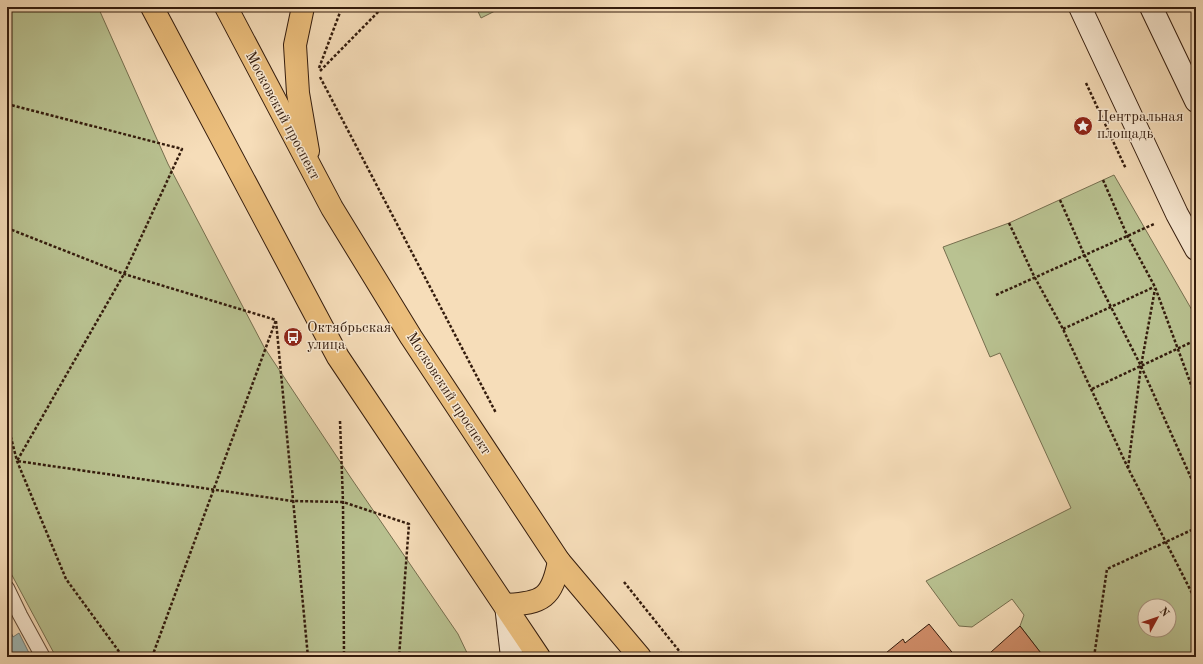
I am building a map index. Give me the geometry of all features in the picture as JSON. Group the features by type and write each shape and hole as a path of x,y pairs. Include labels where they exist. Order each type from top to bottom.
{"main road":[{"name":"Московский проспект","path":"226,7 332,208 411,337 559,561 640,657"},
{"path":"303,7 295,45 298,92 312,172"},
{"path":"1080,7 1177,214 1196,249"},
{"path":"1152,7 1196,101"},
{"path":"156,10 338,357 419,480 506,605 540,657"},
{"path":"506,605 529,604 539,600 549,592 556,579 559,561"},
{"path":"506,605 512,657"}],"street":[{"path":"7,588 44,657"}],"path":[{"path":"342,7 318,72 496,413"},
{"path":"318,72 383,7"},
{"path":"1191,8 1196,11"},
{"path":"1191,8 1196,19"},
{"path":"1086,83 1126,169"},
{"path":"7,104 182,149 124,274 17,461"},
{"path":"1103,180 1127,235 1155,287 1196,398"},
{"path":"1060,200 1084,254 1140,366 1196,490"},
{"path":"1009,223 1034,276 1063,329 1128,468 1196,602"},
{"path":"996,295 1034,276 1154,224"},
{"path":"7,228 124,274 276,320"},
{"path":"1063,329 1155,287"},
{"path":"1128,468 1140,366 1155,287"},
{"path":"152,657 276,320"},
{"path":"276,320 308,657"},
{"path":"1092,389 1196,340"},
{"path":"340,421 343,502 344,657"},
{"path":"7,422 17,461 66,579 123,657"},
{"path":"17,461 292,501 343,502 409,524 399,657"},
{"path":"1094,657 1107,569 1196,528"},
{"path":"624,582 684,657"}],"green space":[{"path":"7,7 98,7 168,164 264,347 351,478 458,634 469,657 56,657 7,566"},
{"path":"476,7 503,7 481,18"},
{"path":"1114,175 1196,317 1196,657 1044,657 1020,626 1024,615 1012,599 972,627 959,626 926,581 1071,508 1000,353 990,357 943,247 1009,223"}],"water":[{"path":"7,623 13,637 19,633 31,657 7,657"}],"building":[{"path":"929,624 956,657 881,657 903,639 905,643"},
{"path":"1020,626 1044,657 995,657 991,652"}],"place":[{"name":"Центральная площадь","path":"1083,126"},
{"name":"Октябрьская улица","path":"293,337"}]}
